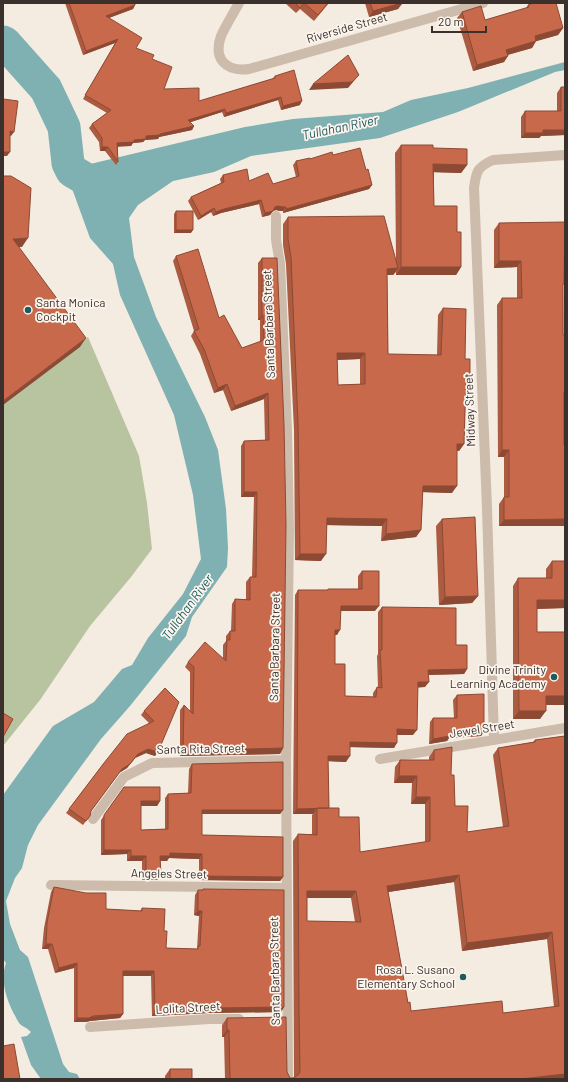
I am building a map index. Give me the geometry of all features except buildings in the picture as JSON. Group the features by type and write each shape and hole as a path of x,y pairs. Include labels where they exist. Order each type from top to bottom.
{"street":[{"name":"Riverside Street","path":"239,3 221,37 219,50 221,61 228,68 240,70 249,69 483,3"},
{"name":"Midway Street","path":"494,740 474,181 475,174 482,165 492,160 565,155"},
{"name":"Santa Barbara Street","path":"276,216 276,240 280,264 288,446 289,530 286,760 287,888 284,1018 288,1079"},
{"name":"Jewel Street","path":"380,759 565,728"},
{"name":"Santa Rita Street","path":"93,819 124,777 152,762 286,760"},
{"name":"Angeles Street","path":"51,885 287,888"},
{"name":"Lolita Street","path":"90,1027 209,1019 246,1019"}],"green space":[{"path":"88,337 139,456 147,503 152,549 131,577 90,626 40,700 3,746 3,403"}],"water":[{"path":"565,62 565,70 555,72 458,112 380,138 251,156 214,172 173,181 138,205 129,218 134,257 156,317 205,417 218,450 226,509 228,548 227,567 192,617 186,636 130,706 101,739 38,825 28,845 22,868 15,878 6,901 10,924 20,950 28,957 63,1064 69,1072 77,1074 80,1079 41,1079 31,1065 21,1037 27,1036 31,1032 17,1020 11,1008 4,982 4,969 6,963 3,959 3,795 53,726 94,702 122,669 132,665 148,638 183,594 201,559 193,495 174,415 120,295 113,264 90,238 70,183 72,171 86,165 245,127 293,119 383,112 411,100 468,88"}],"waterway":[{"name":"Tullahan River","path":"3,42 46,89 64,127 68,163 72,171 111,194"}],"place":[{"name":"Santa Monica Cockpit","path":"28,310"},
{"name":"Divine Trinity Learning Academy","path":"554,677"},
{"name":"Rosa L. Susano Elementary School","path":"463,977"}]}
